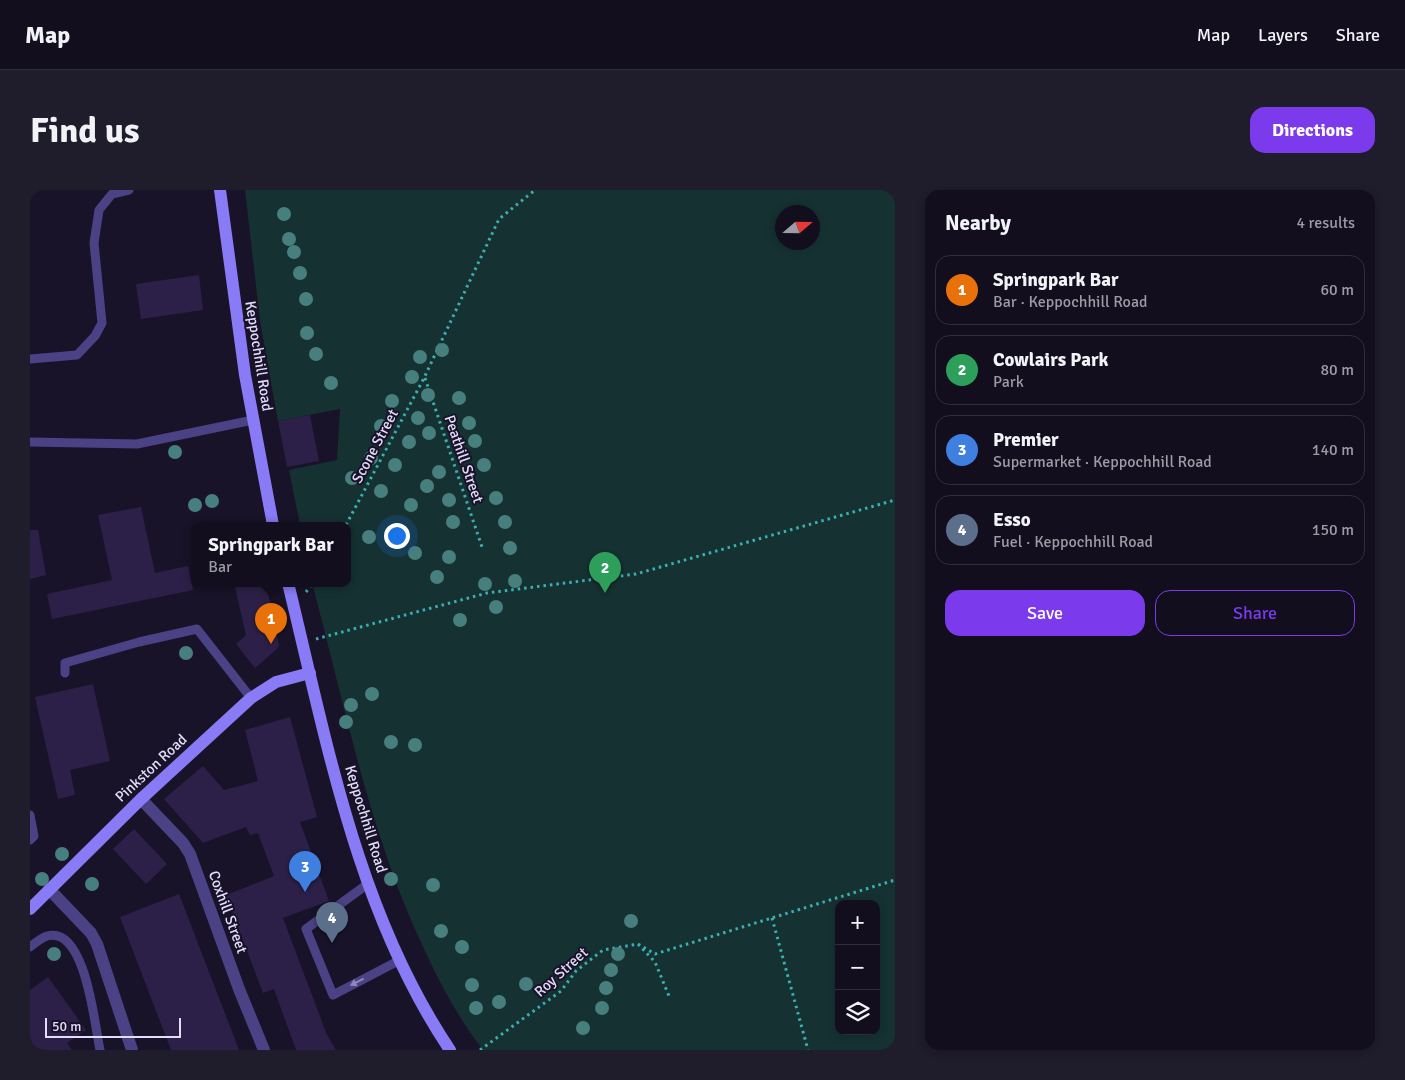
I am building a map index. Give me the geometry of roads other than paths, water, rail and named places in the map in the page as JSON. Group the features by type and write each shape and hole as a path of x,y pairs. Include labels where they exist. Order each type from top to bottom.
{"street":[{"name":"Keppochhill Road","path":"220,190 232,290 253,420 272,522"},
{"name":"Keppochhill Road","path":"289,587 347,818 368,883 400,960 450,1050"},
{"name":"Pinkston Road","path":"30,909 141,799 251,698 276,682 310,673"},
{"name":"Coxhill Street","path":"141,799 183,843 190,854 239,989 264,1050"},
{"path":"49,890 91,933 97,944 131,1050"}],"lane":[{"path":"30,359 77,355 95,336 102,323 94,243 99,210 120,191"},
{"path":"30,442 136,444 253,420"},
{"path":"65,673 65,663 139,642 197,629 251,698"},
{"path":"30,815 34,836 30,840"},
{"path":"368,883 306,929 333,995 400,960"},
{"path":"30,946 47,936 61,937 68,942 76,954 88,988 96,1020 100,1050"}],"place":[{"name":"Cowlairs Park","path":"605,593"},
{"name":"Springpark Bar","path":"271,644"},
{"name":"Premier","path":"305,892"},
{"name":"Esso","path":"332,943"}]}
